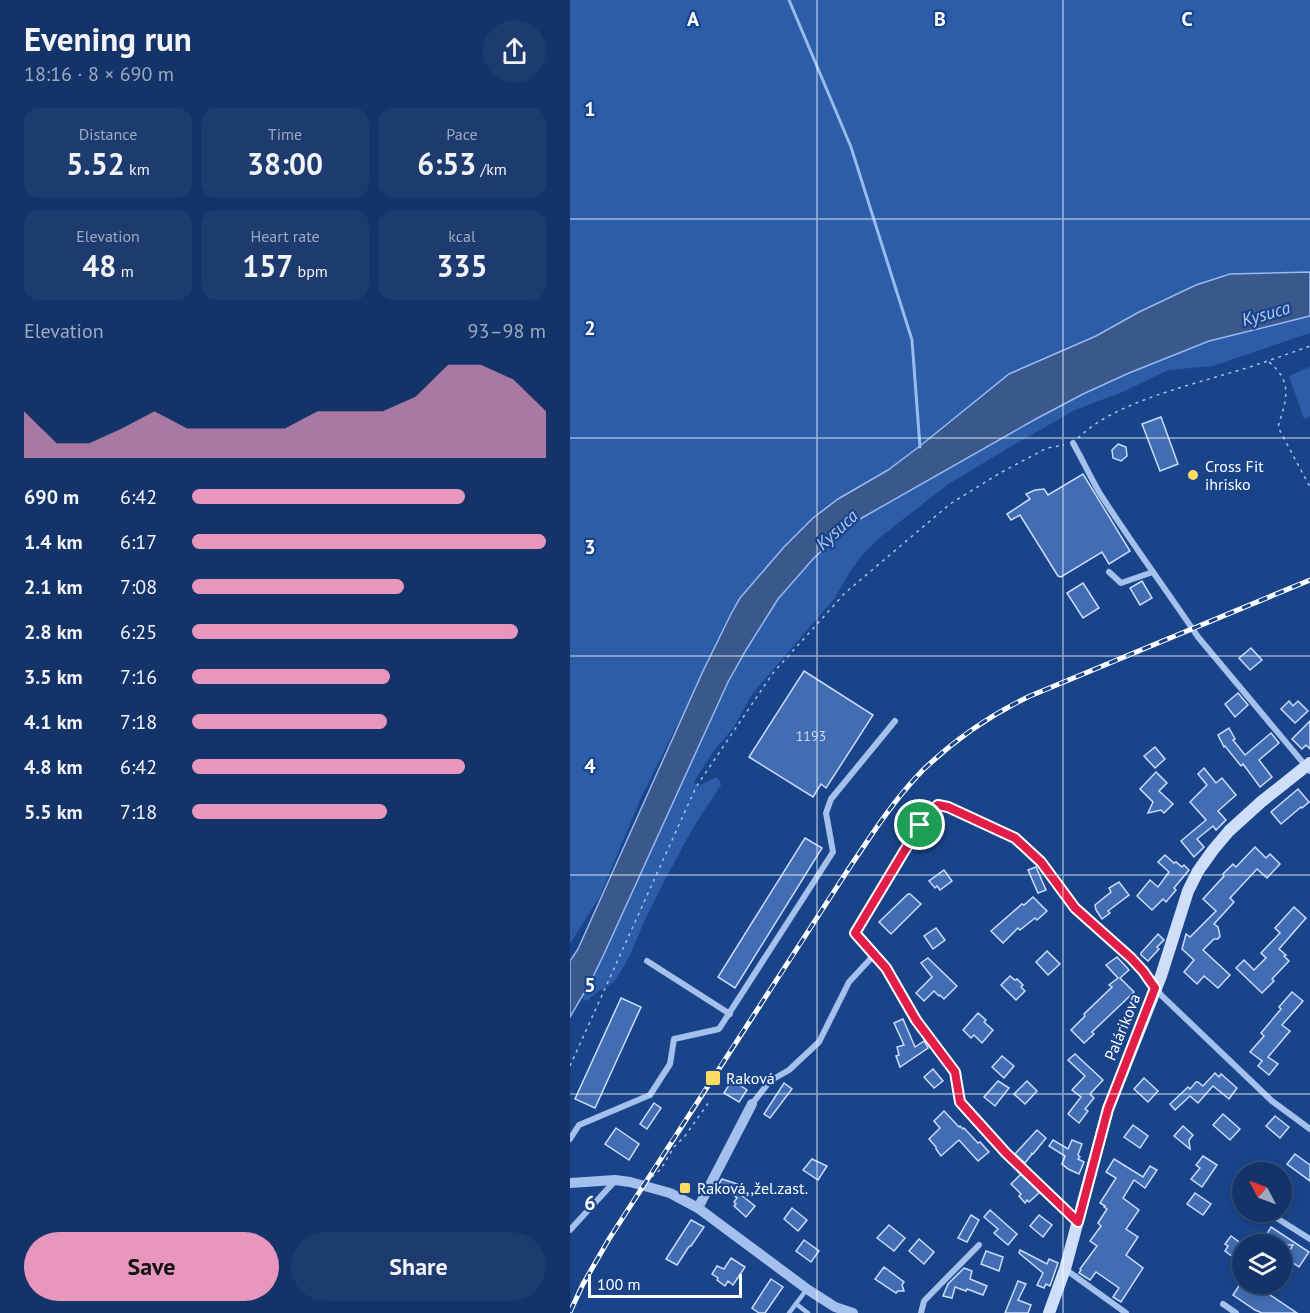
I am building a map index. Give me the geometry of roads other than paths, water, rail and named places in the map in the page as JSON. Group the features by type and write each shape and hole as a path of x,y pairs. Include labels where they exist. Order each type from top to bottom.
{"main road":[{"name":"Palárikova","path":"1049,1313 1065,1269 1108,1109 1161,975 1183,907 1198,871 1229,831 1261,802 1308,766"}],"street":[{"path":"1073,443 1098,490 1198,637 1308,766"},
{"path":"1109,572 1121,583 1153,572"},
{"path":"570,1139 579,1125 650,1095 670,1064 674,1039 719,1029 833,852 826,813 831,799 895,721"},
{"path":"1078,1222 1006,1153 960,1102 955,1072 916,1020 886,968 855,933 920,825 929,812 938,805 948,807 1015,838 1041,862 1075,908 1131,958 1155,988 1272,1101 1310,1129"},
{"path":"698,1208 752,1104 770,1081 789,1070 819,1042 849,982 874,955"},
{"path":"647,961 730,1014"},
{"path":"570,1230 615,1180"},
{"path":"570,1183 615,1180 670,1193 698,1208 807,1289 847,1312"},
{"path":"1283,1222 1310,1239"},
{"path":"921,1313 924,1301 979,1245"},
{"path":"1065,1269 1126,1313"},
{"path":"1223,1304 1236,1313"}],"lane":[{"path":"789,1313 807,1289"},
{"path":"795,1304 808,1313"}],"water":[{"name":"Kysuca","path":"1310,272 1310,316 1209,341 1083,394 860,519 813,559 778,599 728,682 604,954 570,1017 570,961 578,949 731,614 740,598 784,547 813,518 838,499 888,470 1009,374 1096,336 1139,312 1196,285 1230,274"}],"waterway":[{"path":"789,0 851,147 912,340 920,447"}],"railway":[{"path":"570,1312 609,1239 837,887 882,820 922,771 973,729 1030,696 1310,580"}],"place":[{"name":"Cross Fit ihrisko","path":"1193,475"},
{"name":"Raková","path":"713,1078"},
{"name":"Raková,,žel.zast.","path":"685,1188"}]}
